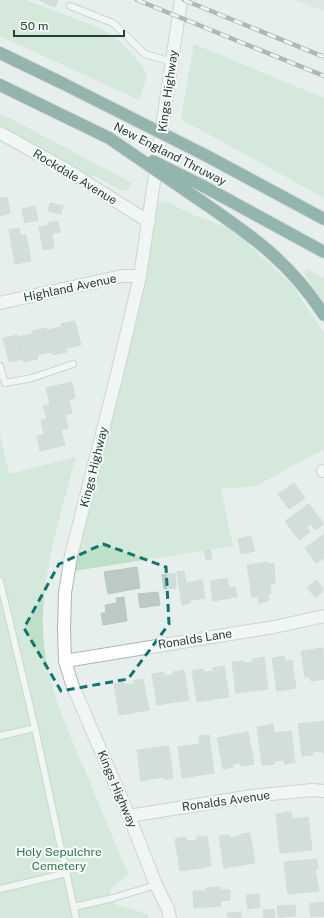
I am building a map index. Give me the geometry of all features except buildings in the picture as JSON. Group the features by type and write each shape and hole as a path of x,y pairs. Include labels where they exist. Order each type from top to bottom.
{"highway":[{"name":"New England Thruway","path":"0,53 207,156 324,219"},
{"name":"New England Thruway","path":"0,85 57,112 203,186 324,252"},
{"path":"109,138 249,234 282,262 309,293 324,315"}],"street":[{"name":"Kings Highway","path":"170,918 168,909 156,885 129,816 72,684 65,661 65,593 71,556 140,276 181,0"},
{"name":"Rockdale Avenue","path":"0,133 66,170 149,222"},
{"name":"Highland Avenue","path":"0,303 122,276 140,276"},
{"name":"Ronalds Lane","path":"65,661 274,627 324,616"},
{"name":"Ronalds Avenue","path":"129,816 252,796 312,790 324,792"}],"lane":[{"path":"70,6 113,23 145,54 172,62"},
{"path":"0,366 5,383 32,378 73,364"},
{"path":"0,581 35,728 76,918"},
{"path":"0,736 35,728"},
{"path":"0,889 67,873"},
{"path":"74,907 113,898 156,885"}],"highlighted area":[{"path":"103,544 166,567 169,624 128,679 61,691 24,628 59,564"}],"shaded area":[{"path":"295,0 324,0 324,11"}],"green space":[{"path":"0,0 26,0 94,26 116,37 142,65 147,76 139,100 0,36"},
{"path":"194,44 324,98 324,198 181,119"},
{"path":"0,113 132,183 127,191 120,190 95,176 82,175 0,130"},
{"path":"164,200 189,213 233,230 293,286 324,334 324,449 256,486 221,489 233,546 74,571 159,201 164,203"},
{"path":"307,269 324,279 324,303 303,272"},
{"name":"Holy Sepulchre Cemetery","path":"0,433 9,474 76,457 55,535 44,594 43,635 45,655 54,693 61,712 128,874 110,890 114,904 148,914 148,918 0,918"}],"railway":[{"path":"137,0 324,76"},
{"path":"184,0 324,57"}]}
